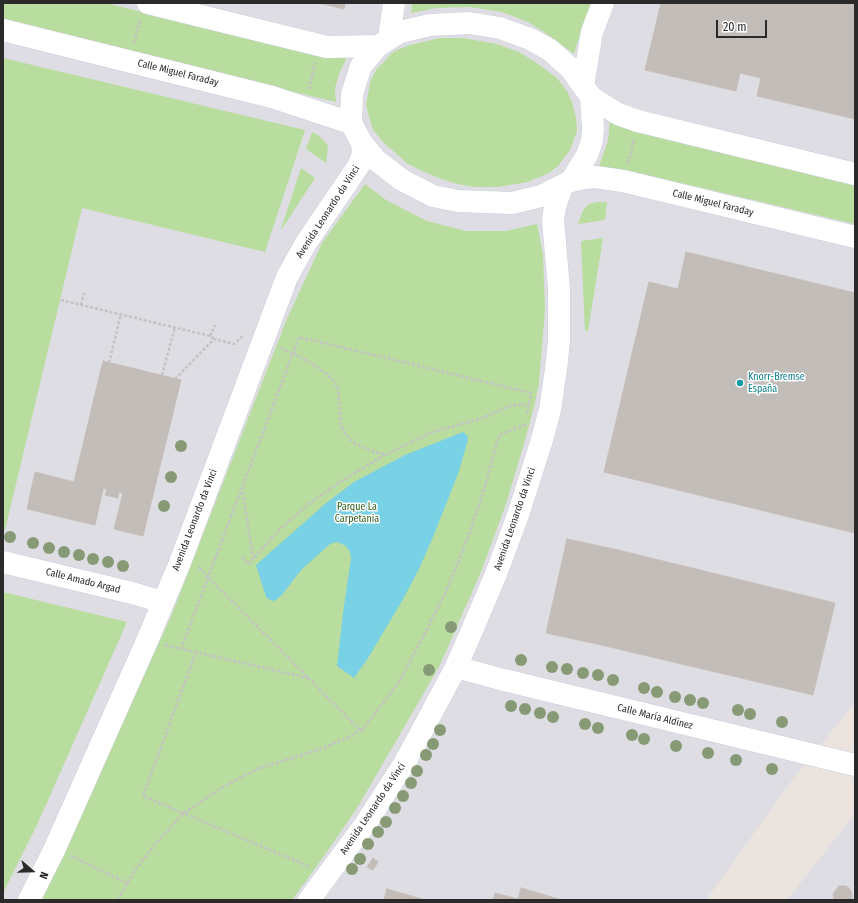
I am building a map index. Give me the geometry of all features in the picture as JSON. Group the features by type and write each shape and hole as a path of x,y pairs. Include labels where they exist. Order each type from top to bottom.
{"street":[{"path":"384,42 394,3"},
{"path":"587,92 592,32 603,3"},
{"path":"144,10 327,47 384,42"},
{"path":"351,123 352,94 361,66 384,42 400,32 430,25 469,23 500,28 530,39 550,50 571,69 587,92 618,114 638,121 855,174"},
{"name":"Calle Miguel Faraday","path":"3,30 272,96 351,123 362,143 376,160 402,180 433,196 458,201 512,203 541,196 566,184 595,177 623,181 855,237"},
{"name":"Avenida Leonardo da Vinci","path":"309,900 364,826 392,783 423,729 456,667 496,574 518,515 533,471 550,410 559,341 559,289 553,220 555,207 566,184 587,155 592,141 593,128 587,92"},
{"name":"Avenida Leonardo da Vinci","path":"29,900 55,848 179,565 291,270 306,243 359,165 363,153 362,143"},
{"name":"Calle Amado Argad","path":"3,562 124,591 163,602"},
{"name":"Calle María Aldinez","path":"456,667 855,765"}],"path":[{"path":"130,61 144,10"},
{"path":"304,107 319,45"},
{"path":"623,181 638,121"},
{"path":"81,305 84,293"},
{"path":"61,300 210,336 214,339 234,344 244,335 263,341 306,360 332,378 338,388 341,426 348,438 356,444 385,455"},
{"path":"109,363 121,314"},
{"path":"210,336 215,325"},
{"path":"162,375 174,327"},
{"path":"118,900 134,871 157,842 184,813 223,787 257,769 320,749 361,731 380,708 399,682 426,633 448,587 468,537 483,493 499,435 525,425 531,393 299,337 181,649"},
{"path":"175,379 214,339"},
{"path":"242,557 249,564 278,531 307,505 365,465 430,433 482,418 510,406 522,404"},
{"path":"242,486 253,559"},
{"path":"179,565 199,568 361,731"},
{"path":"147,641 308,678"},
{"path":"196,652 143,796 313,868"},
{"path":"55,848 127,883"}],"shaded area":[{"path":"3,3 855,3 855,703 792,780 706,900 3,900"},
{"path":"855,814 855,900 787,900"}],"green space":[{"path":"3,3 105,3 293,48 347,57 339,74 335,88 336,102 3,22"},
{"path":"412,3 591,3 574,54 528,22 502,12 470,7 436,8 411,13"},
{"path":"440,38 463,38 497,44 519,52 556,77 567,91 572,102 576,118 577,131 570,150 558,166 549,173 528,182 497,187 475,187 457,184 422,171 408,164 384,143 373,130 366,106 370,82 376,70 392,53 399,49"},
{"path":"3,58 305,130 265,252 82,208 5,530 3,530"},
{"path":"610,120 855,181 855,224 643,174 599,166 608,141"},
{"path":"312,132 318,135 327,144 328,148 326,163 306,149"},
{"path":"301,168 315,178 281,229"},
{"name":"Parque La Carpetania","path":"365,184 386,200 427,221 466,231 506,231 537,224 543,254 545,310 539,383 534,407 506,504 481,572 440,665 359,805 292,900 42,900 172,614 286,321 322,243"},
{"path":"607,202 605,220 578,224 583,210 589,204"},
{"path":"603,238 588,331 585,331 581,241"},
{"path":"3,592 127,622 37,825 3,893"}],"water":[{"path":"463,432 467,435 468,440 458,474 419,569 402,601 368,658 354,678 337,666 351,558 350,552 346,546 337,542 330,544 301,570 281,596 274,601 266,597 256,565 325,504 354,482 405,455"}],"building":[{"path":"319,3 345,3 344,9"},
{"path":"661,3 855,3 855,119 757,96 761,78 740,73 736,91 645,70"},
{"name":"Knorr-Bremse España","path":"686,252 855,293 855,533 604,472 649,282 678,289"},
{"path":"103,361 181,380 143,536 114,529 123,493 119,492 118,498 105,495 107,489 103,489 95,525 27,509 35,472 74,482"},
{"path":"567,539 618,550 597,644 546,633"},
{"path":"618,550 835,603 813,695 597,644"},
{"path":"373,858 378,862 373,870 367,867"},
{"path":"839,886 846,886 849,888 852,893 852,900 834,900 833,894"},
{"path":"521,888 562,900 493,900 495,893 518,899"},
{"path":"387,889 425,900 384,900"}],"place":[{"name":"Knorr-Bremse España","path":"740,383"}]}
